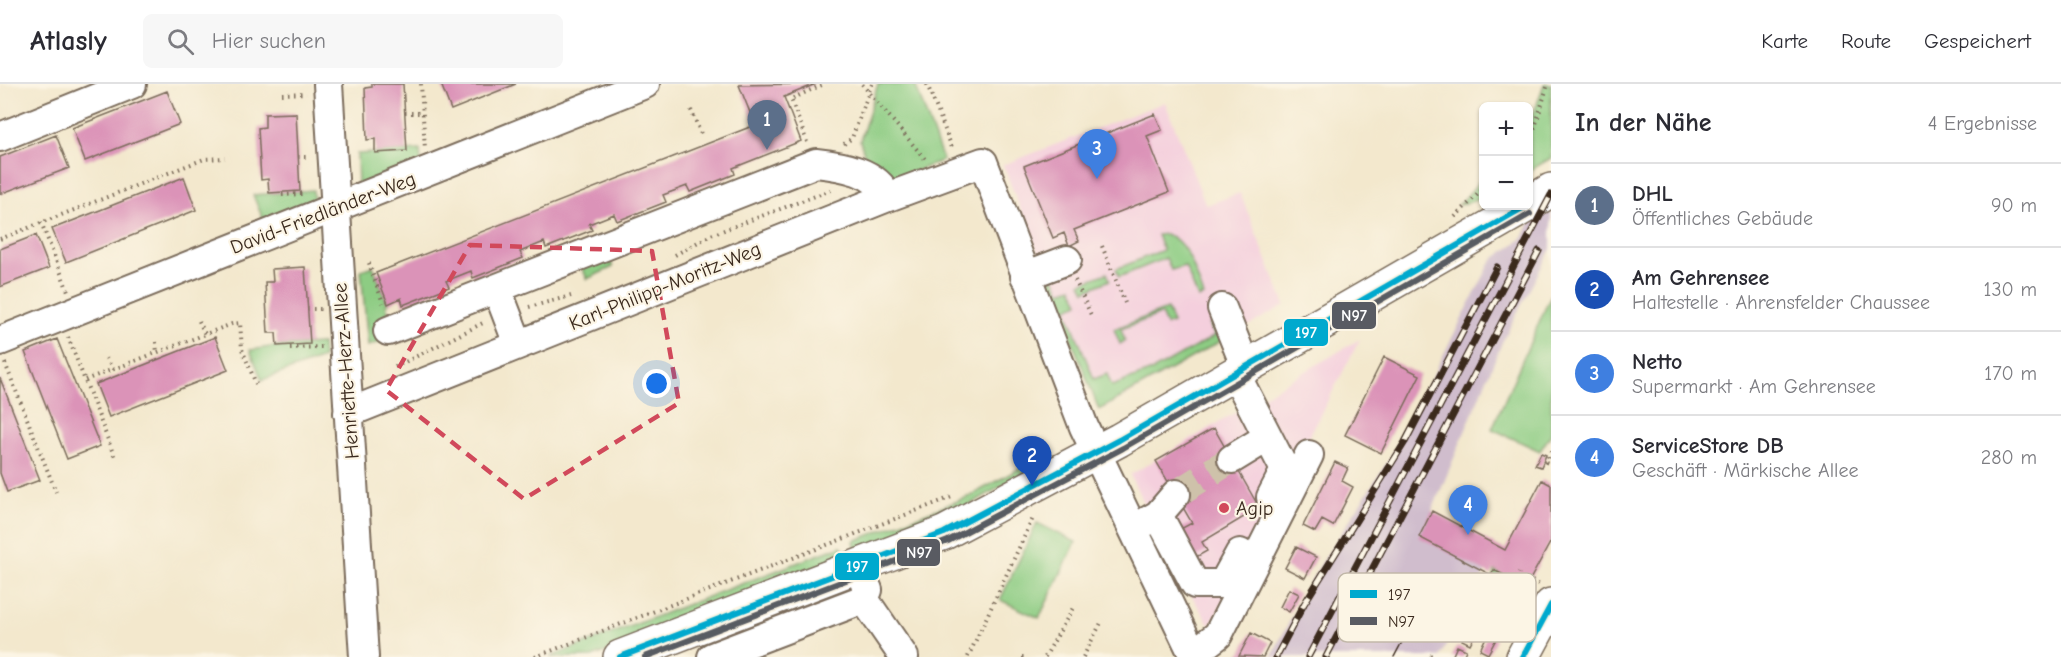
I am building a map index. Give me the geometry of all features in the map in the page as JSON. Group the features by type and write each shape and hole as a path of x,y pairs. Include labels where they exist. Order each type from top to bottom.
{"main road":[{"path":"1533,201 1551,190"},
{"path":"620,657 944,533 1096,453 1518,210"},
{"path":"1523,657 1527,642"}],"street":[{"path":"0,137 132,84"},
{"name":"David-Friedländer-Weg","path":"2,351 68,313 426,173 645,84"},
{"name":"Henriette-Herz-Allee","path":"320,89 336,208 364,657"},
{"path":"388,331 501,301 814,158 869,176 883,185 888,197"},
{"path":"972,166 1025,276 1096,453 1193,654 1218,634 1309,455"},
{"name":"Karl-Philipp-Moritz-Weg","path":"348,413 888,197 972,166"},
{"path":"1025,276 1067,260"},
{"path":"501,301 518,344"},
{"path":"1132,528 1167,505 1195,584 1223,584 1285,470 1268,437 1240,370 1222,308"},
{"path":"1232,459 1268,437"},
{"path":"711,657 864,599 868,590 858,565"},
{"path":"864,599 904,657"}],"path":[{"path":"421,84 426,173"},
{"path":"825,84 788,100 814,158 852,138 872,84"},
{"path":"862,84 930,165"},
{"path":"927,84 972,166"},
{"path":"1533,130 1548,84"},
{"path":"282,94 320,89"},
{"path":"692,110 701,134"},
{"path":"405,113 423,113"},
{"path":"0,238 204,159 225,158"},
{"path":"667,259 711,235 869,176"},
{"path":"1453,221 1459,211 1479,193"},
{"path":"41,222 85,380 115,458"},
{"path":"1102,246 1125,303"},
{"path":"1067,260 1092,317"},
{"path":"369,263 383,303"},
{"path":"392,368 501,301 574,296"},
{"path":"199,321 205,334"},
{"path":"85,380 240,323 242,349 255,384"},
{"path":"156,342 157,353"},
{"path":"290,348 327,346"},
{"path":"2,351 56,492"},
{"path":"106,358 113,369"},
{"path":"1551,451 1546,462 1551,464"},
{"path":"535,657 954,497"},
{"path":"968,657 1033,518"},
{"path":"1045,657 1072,608"},
{"path":"1083,657 1102,621"}],"highlighted area":[{"path":"470,245 652,251 679,403 524,499 386,390"}],"shaded area":[{"path":"1165,102 1206,205 1240,193 1285,305 1105,408 1098,404 1003,165"},
{"path":"1551,174 1551,249 1503,340 1432,511 1505,550 1492,573 1338,573 1338,642 1448,642 1440,657 1271,657 1314,575 1393,453 1492,260 1523,238"},
{"path":"1360,339 1210,626 1176,570 1130,475"}],"green space":[{"path":"878,84 915,84 943,160 894,180 867,163 860,141"},
{"path":"1544,84 1551,84 1551,158 1533,169 1533,156 1533,116"},
{"path":"420,150 421,163 358,188 357,154"},
{"path":"1479,182 1479,199 1459,205"},
{"path":"313,190 314,203 265,224 253,195"},
{"path":"1165,234 1180,243 1186,251 1204,296 1198,298 1185,266 1171,270 1166,258 1119,277 1116,269 1163,250 1157,235"},
{"path":"605,248 613,267 587,279 578,258"},
{"path":"373,266 388,304 386,306 392,322 391,338 368,346 361,270"},
{"path":"1107,273 1110,280 1085,291 1081,283"},
{"path":"1054,277 1060,291 1072,287 1079,303 1066,309 1094,379 1107,374 1112,386 1152,371 1215,336 1209,325 1214,323 1221,341 1099,410 1048,280"},
{"path":"1551,295 1551,434 1540,451 1492,429"},
{"path":"1167,309 1173,323 1166,325 1161,314 1121,329 1125,341 1120,344 1114,329"},
{"path":"322,344 323,358 262,380 250,350 277,346"},
{"path":"1036,466 935,525 857,555 854,541 970,496 1022,467"},
{"path":"1037,523 1076,542 1039,618 1000,600"},
{"path":"841,546 850,558 592,657 550,657"}],"building":[{"path":"372,84 403,84 407,151 375,153 375,139 367,140 365,88 372,87"},
{"path":"441,84 516,84 451,110"},
{"path":"816,84 784,97 801,141 733,168 735,174 690,192 687,186 663,195 666,202 617,221 614,214 589,224 592,230 546,248 544,242 520,252 523,258 473,278 471,271 446,281 449,287 403,305 401,298 388,304 376,273 755,125 739,85"},
{"path":"167,91 180,124 85,161 72,128"},
{"path":"296,113 300,191 269,193 268,179 261,180 258,128 265,127 265,114"},
{"path":"1155,114 1162,130 1147,136 1169,192 1074,230 1079,241 1069,246 1064,233 1053,238 1024,166"},
{"path":"56,135 69,168 0,194 0,157"},
{"path":"184,177 196,210 66,262 52,229"},
{"path":"36,235 49,268 0,287 0,249"},
{"path":"305,267 310,344 277,346 276,333 268,333 265,282 273,282 272,269"},
{"path":"215,337 228,370 109,417 96,384"},
{"path":"57,339 100,446 67,459 25,352"},
{"path":"1384,357 1420,375 1381,453 1345,435"},
{"path":"0,378 40,480 7,492 0,473"},
{"path":"1214,428 1256,502 1254,511 1202,542 1207,551 1189,561 1173,533 1192,523 1156,461"},
{"path":"1541,453 1546,455 1541,467 1535,465"},
{"path":"1335,462 1348,468 1342,481 1353,487 1333,526 1322,520 1315,532 1303,526"},
{"path":"1542,480 1551,485 1551,541 1534,573 1500,573 1494,570 1492,573 1487,573 1419,537 1432,511 1505,550"},
{"path":"1296,547 1316,557 1305,578 1285,568"},
{"path":"1289,589 1299,594 1289,612 1280,607"},
{"path":"1251,633 1270,643 1263,657 1239,656"},
{"path":"1484,642 1494,642 1488,654 1480,650"},
{"path":"1457,646 1466,650 1463,657 1452,657"}],"tunnel":[{"path":"1176,494 1232,459"}],"tram line":[{"path":"1394,657 1402,642"}],"railway":[{"path":"1352,573 1551,195"},
{"path":"1370,573 1539,251"},
{"path":"1276,657 1304,604 1405,442 1497,267"},
{"path":"1308,657 1338,600"},
{"path":"1326,657 1338,634"}],"transit line":[{"name":"197","path":"620,657 944,533 1119,440 1519,210"},
{"name":"N97","path":"645,657 948,541 1123,448 1530,214"},
{"name":"197","path":"1536,633 1551,605"},
{"name":"197","path":"1523,657 1531,642"}],"place":[{"name":"DHL","path":"767,150"},
{"name":"Netto","path":"1097,179"},
{"name":"Am Gehrensee","path":"1032,486"},
{"name":"Agip","path":"1224,508"},
{"name":"ServiceStore DB","path":"1468,535"}]}
